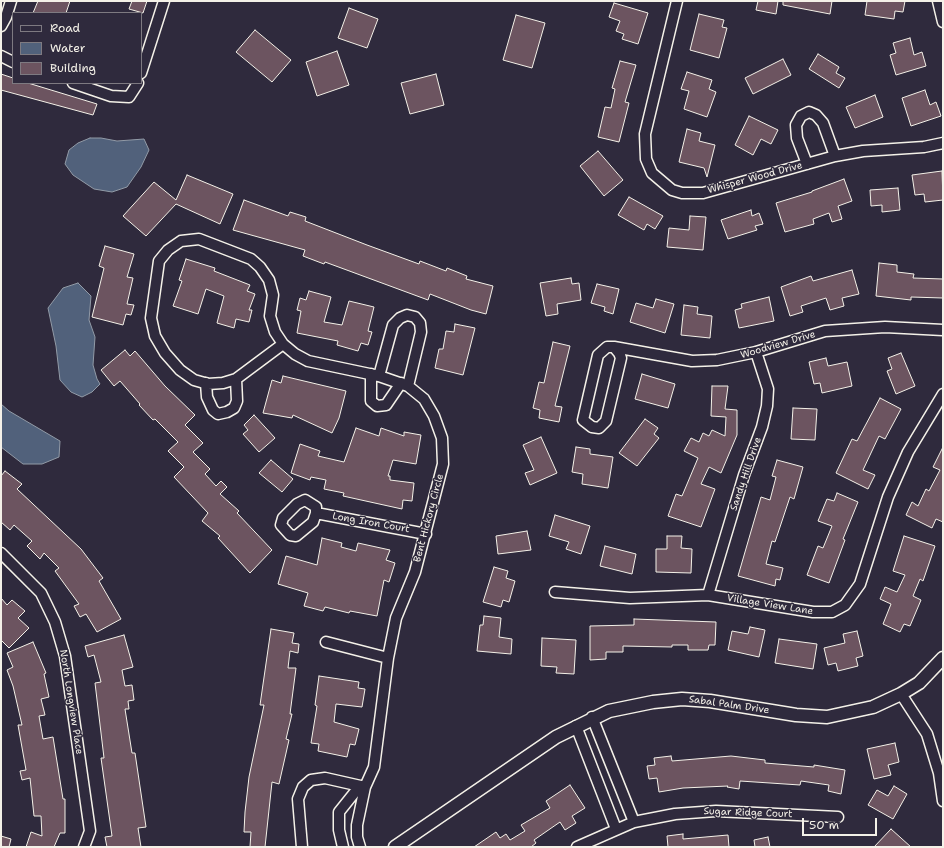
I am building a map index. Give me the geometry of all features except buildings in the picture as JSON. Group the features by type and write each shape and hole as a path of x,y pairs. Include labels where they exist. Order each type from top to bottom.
{"street":[{"path":"1,26 6,17 11,1"},
{"path":"142,70 164,1"},
{"name":"Whisper Wood Drive","path":"677,1 645,134 646,160 652,173 672,190 682,193 704,193 835,156 863,151 924,147 943,143"},
{"path":"938,1 943,22"},
{"path":"1,56 12,62"},
{"path":"76,84 111,96 129,97 137,84"},
{"path":"807,164 797,138 796,125 801,116 809,112 816,115 823,122 835,156"},
{"name":"Bent Hickory Circle","path":"284,344 236,380 223,383 206,383 194,380 180,370 165,353 155,336 151,318 159,261 168,250 181,241 199,239 251,259 260,267 270,280 273,295 270,316 275,332 284,344 295,354 308,361 375,375 404,384 424,399 434,416 442,438 443,464 426,534 415,572 396,618 388,658 374,767 365,787 357,825 357,837 360,847"},
{"path":"407,315 415,317 420,323 421,332 404,384 386,405 377,406 371,400 375,375 393,325 400,318 407,315"},
{"name":"Woodview Drive","path":"614,347 692,361 717,360 756,352 825,332 885,327 943,330"},
{"path":"607,347 614,347 621,358 606,421 599,428 592,427 582,420 590,384 598,355 607,347"},
{"name":"Sandy Hill Drive","path":"708,595 744,475 762,428 767,406 768,389 756,352"},
{"path":"206,383 207,397 213,410 218,414 227,412 234,408 237,401 236,380"},
{"name":"Village View Lane","path":"555,592 630,598 708,595 813,612 832,612 845,605 860,584 888,497 905,458 943,394"},
{"name":"Long Iron Court","path":"316,513 426,534"},
{"name":"North Longview Place","path":"1,553 41,594 56,622 65,656 90,831 84,847"},
{"path":"326,642 388,658"},
{"name":"Sabal Palm Drive","path":"395,847 534,751 576,726 609,710 653,702 682,699 710,701 796,715 826,717 872,707 901,694 919,682 943,658"},
{"path":"901,694 927,734 939,772 943,801"},
{"path":"592,718 634,822"},
{"path":"576,726 616,829"},
{"path":"302,847 298,799 303,787 311,780 325,778 365,787"},
{"name":"Bent Hickory Circle","path":"343,847 338,830 340,812 355,792 365,787"},
{"name":"Sugar Ridge Court","path":"576,847 634,822 675,814 716,811 838,818"}],"water":[{"path":"90,138 101,138 117,141 144,139 149,150 141,167 127,187 112,192 94,189 73,175 65,164 69,150 78,143"},
{"path":"78,283 91,296 89,320 95,337 93,365 100,384 92,392 82,397 71,392 60,380 56,346 48,308 63,288"},
{"path":"1,404 9,411 60,441 59,457 42,464 23,464 1,447"}]}
